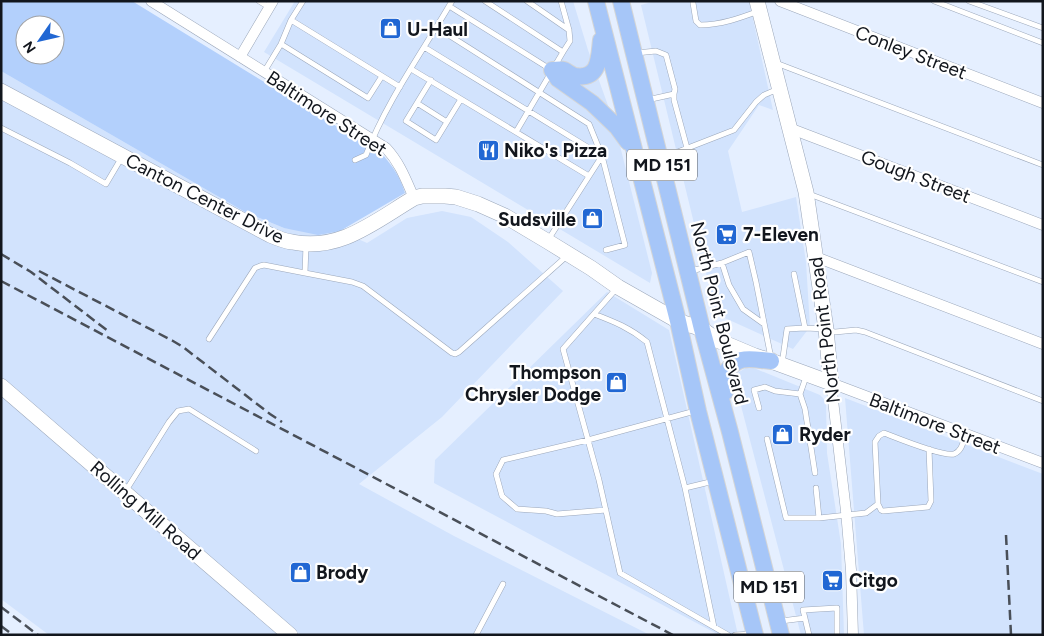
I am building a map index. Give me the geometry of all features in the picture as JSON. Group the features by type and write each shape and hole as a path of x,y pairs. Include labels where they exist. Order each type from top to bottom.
{"main road":[{"name":"MD 151","path":"596,1 678,321 698,410 755,634"},
{"name":"North Point Boulevard","path":"621,1 702,329 779,628"},
{"path":"552,70 563,70 573,75 584,76 596,70 599,62 602,30"},
{"path":"552,70 558,79 592,103 617,127 633,148"},
{"path":"730,432 724,374 734,363 741,359 777,363"}],"street":[{"name":"Baltimore Street","path":"151,1 386,148 400,166 414,198 432,195 466,199 505,216 569,254 618,287 678,321 702,329 717,340 755,356 1043,463"},
{"name":"Conley Street","path":"780,1 1043,103"},
{"path":"240,57 271,4"},
{"name":"North Point Road","path":"758,6 806,192 816,257 846,514 854,635"},
{"name":"Canton Center Drive","path":"1,91 270,235 293,242 321,244 346,238 361,231 414,198"},
{"name":"Gough Street","path":"788,128 1043,225"},
{"path":"816,257 1043,344"},
{"name":"Rolling Mill Road","path":"1,386 290,635"}],"lane":[{"path":"259,1 271,4"},
{"path":"264,72 303,1"},
{"path":"485,1 563,52"},
{"path":"527,1 569,30"},
{"path":"516,132 570,41 561,1"},
{"path":"693,1 696,21 700,25 730,21 758,6"},
{"path":"934,1 1043,43"},
{"path":"970,1 1043,28"},
{"path":"355,160 366,155 372,138 400,87 450,3 552,70"},
{"path":"291,20 400,87"},
{"path":"436,28 589,124 602,156 625,245 606,250"},
{"path":"281,44 368,98 382,76"},
{"path":"424,47 602,156"},
{"path":"634,53 656,51 666,55 675,91 674,100 687,148"},
{"path":"771,61 1043,165"},
{"path":"411,69 589,176"},
{"path":"431,80 406,121 436,140 461,99"},
{"path":"660,159 734,130 756,102 764,95 779,89"},
{"path":"646,100 675,91"},
{"path":"417,103 447,122"},
{"path":"1,128 70,163 106,184 123,156"},
{"path":"547,241 602,156"},
{"path":"806,192 1043,282"},
{"path":"305,273 306,244"},
{"path":"688,272 722,263 749,252 764,324 777,363"},
{"path":"209,339 256,268 264,265 352,282 363,286 455,354 569,254"},
{"path":"722,263 729,284 743,309 764,324"},
{"path":"794,274 805,328"},
{"path":"618,287 563,349 606,510 620,573 728,635"},
{"path":"594,314 634,332 647,342 685,488 714,627"},
{"path":"777,363 787,330 805,328 835,332 856,330 1043,401"},
{"path":"807,374 800,394 805,409 815,473"},
{"path":"759,408 754,390 765,387 775,391 800,394"},
{"path":"124,492 178,411 189,409 256,450"},
{"path":"606,510 557,514 546,511 517,510 502,496 496,474 502,460 588,440 698,410"},
{"path":"929,449 930,501 928,507 881,510 878,504 876,442 879,436 884,433 929,449 943,454 953,454 962,448 966,434"},
{"path":"766,439 786,518 819,518 866,513 878,504"},
{"path":"685,488 716,480"},
{"path":"816,488 819,518"},
{"path":"476,635 503,584"},
{"path":"810,635 803,610 837,608 837,635"},
{"path":"779,628 805,618"},
{"path":"735,635 755,634"}],"shaded area":[{"path":"4,1 132,1 383,155 396,173 405,193 340,231 318,235 284,228 245,212 1,71 1,5"},
{"path":"295,1 573,1 588,50 614,122 652,273 650,283 264,52"},
{"path":"655,1 749,1 773,110 759,105 728,151 742,212 796,197 806,262 810,327 793,349 716,314 641,5"},
{"path":"1,71 245,212 284,228 340,231 367,243 407,218 442,211 471,217 508,242 563,291 442,417 359,484 454,536 650,635 301,635 146,502 283,635 49,635 1,599"},
{"path":"607,292 669,330 738,635 719,635 434,483 435,460"},
{"path":"749,366 820,395 826,402 827,453 841,544 844,635 801,635 734,379 739,372"},
{"path":"845,398 1043,474 1043,635 864,635"}],"railway":[{"path":"1,254 31,272 108,331"},
{"path":"39,271 183,347 282,422"},
{"path":"1,281 673,635"},
{"path":"1006,535 1011,635"},
{"path":"1,607 38,635"},
{"path":"1,626 13,635"}],"place":[{"name":"U-Haul","path":"391,29"},
{"name":"Niko's Pizza","path":"488,150"},
{"name":"Sudsville","path":"592,219"},
{"name":"7-Eleven","path":"727,234"},
{"name":"Thompson Chrysler Dodge","path":"617,383"},
{"name":"Ryder","path":"783,434"},
{"name":"Brody","path":"300,572"},
{"name":"Citgo","path":"833,580"}]}
